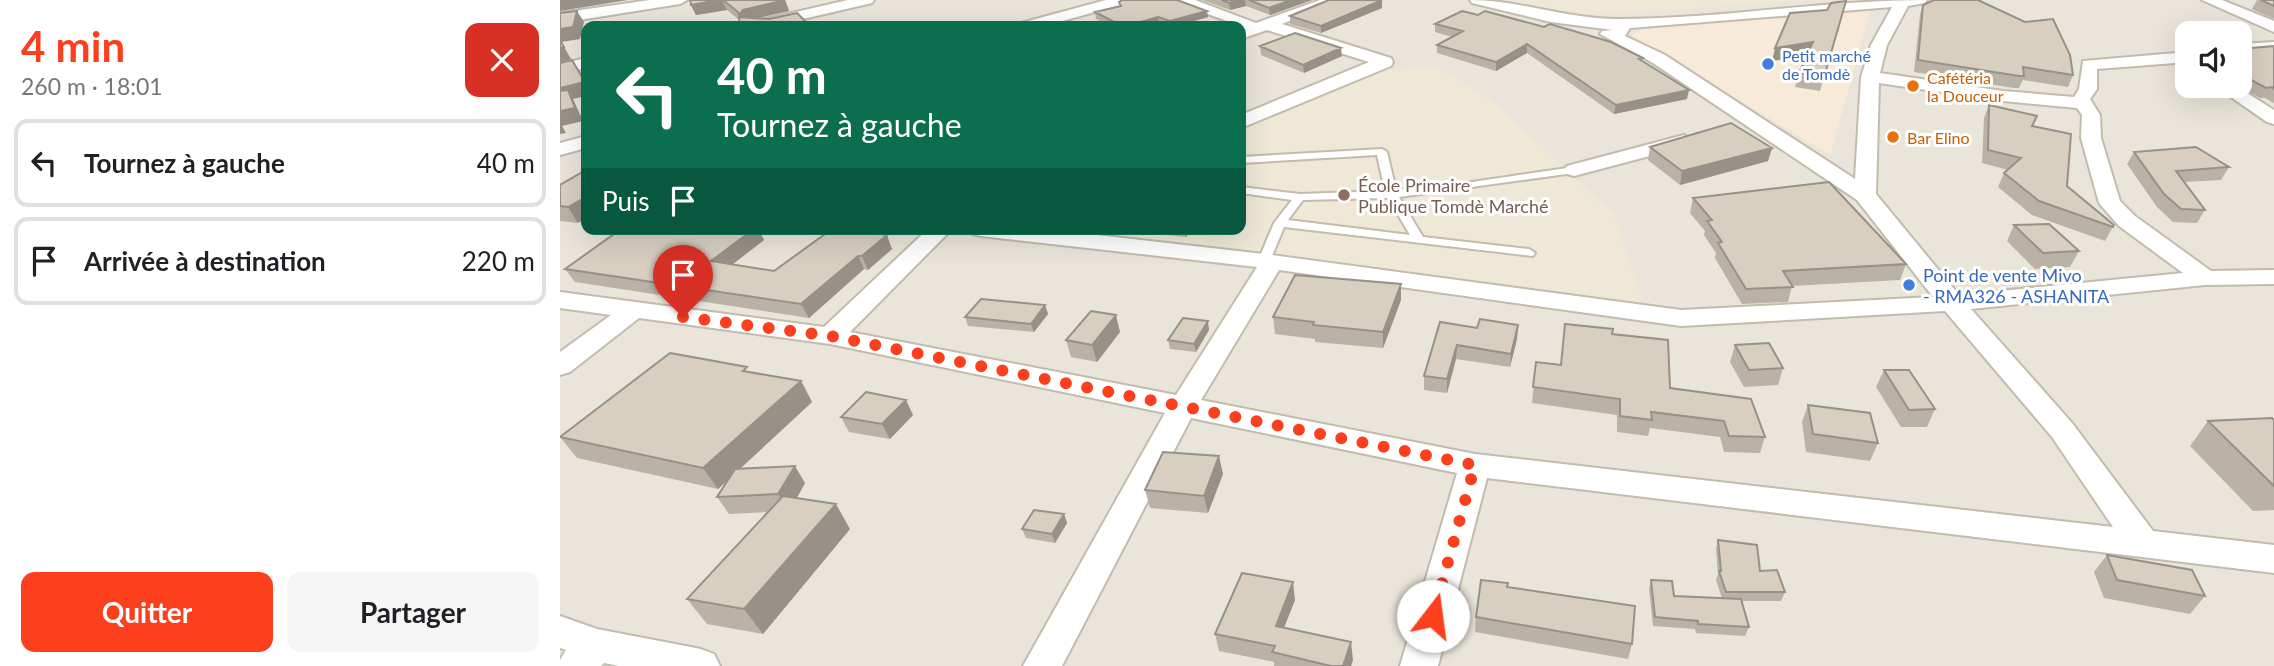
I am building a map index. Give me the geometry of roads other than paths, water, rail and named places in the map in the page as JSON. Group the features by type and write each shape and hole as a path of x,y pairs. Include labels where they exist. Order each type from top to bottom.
{"street":[{"path":"560,18 680,0"},
{"path":"767,21 802,7 867,0"},
{"path":"1045,21 1123,0"},
{"path":"1182,0 1233,21"},
{"path":"1255,30 1334,0"},
{"path":"1477,0 1611,28 1832,3 1911,1"},
{"path":"2209,0 2274,27"},
{"path":"1865,195 1870,77 1879,45 1911,1"},
{"path":"1611,28 1619,42 1643,50 1865,195 2062,430 2144,545"},
{"path":"1246,120 1385,62 1255,30"},
{"path":"2252,48 2274,47"},
{"path":"2175,60 2089,65 2088,89 2081,99 2091,115 2091,138 2110,203 2127,221 2205,278"},
{"path":"560,69 581,64"},
{"path":"1870,77 2003,96 2083,103"},
{"path":"2243,98 2274,118"},
{"path":"1728,128 1753,120"},
{"path":"1574,170 1702,135"},
{"path":"560,149 581,143"},
{"path":"830,336 935,235"},
{"path":"1036,235 1268,261 1681,318 1954,303 2205,278 2274,277"},
{"path":"1042,666 1184,407 1268,261"},
{"path":"560,300 830,336 1475,465 2274,559"},
{"path":"560,366 634,310"},
{"path":"1419,666 1475,465"},
{"path":"560,632 587,655 701,666"}],"lane":[{"path":"1246,160 1382,152 1391,193 1419,240"},
{"path":"1246,191 1300,197 1391,193 1500,182 1574,170"},
{"path":"1268,261 1280,223 1300,197"},
{"path":"1280,223 1529,253"}],"place":[{"name":"Petit marché de Tomdè","path":"1768,64"},
{"name":"Cafétéria la Douceur","path":"1913,86"},
{"name":"Bar Elino","path":"1893,137"},
{"name":"École Primaire Publique Tomdè Marché","path":"1344,195"},
{"name":"Point de vente Mivo - RMA326 - ASHANITA","path":"1909,285"}]}
